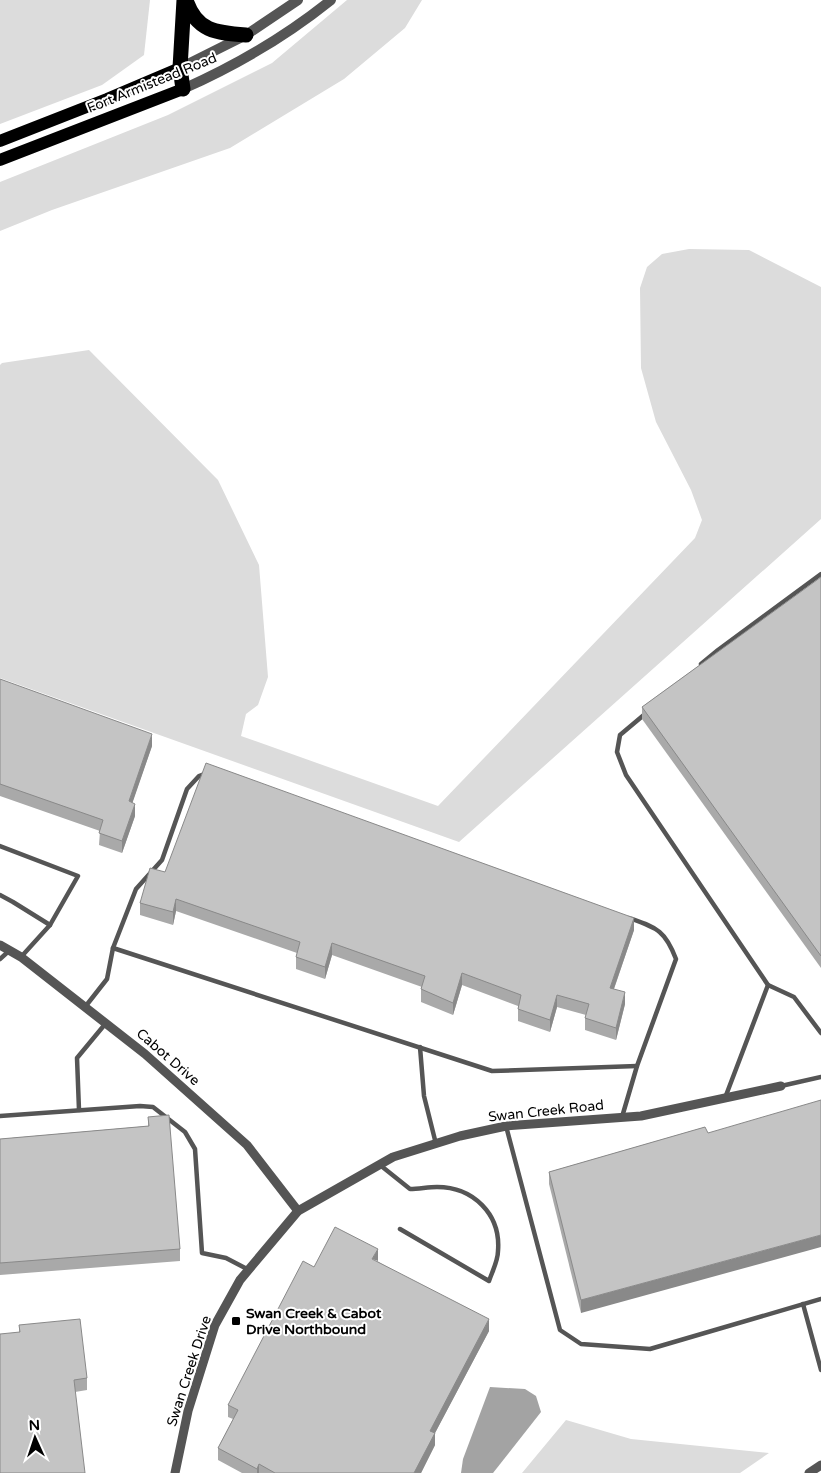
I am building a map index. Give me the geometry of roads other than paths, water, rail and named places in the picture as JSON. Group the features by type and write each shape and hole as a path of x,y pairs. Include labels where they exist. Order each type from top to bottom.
{"highway":[{"path":"185,0 190,13 201,24 226,34 246,35"},
{"path":"183,89 180,68 185,0"}],"main road":[{"name":"Fort Armistead Road","path":"0,141 180,68"},
{"name":"Fort Armistead Road","path":"0,160 183,89"}],"street":[{"name":"Fort Armistead Road","path":"180,68 246,35 298,0"},
{"name":"Fort Armistead Road","path":"183,89 218,74 296,28 331,0"},
{"name":"Cabot Drive","path":"0,945 21,957 145,1054 247,1145 298,1211"},
{"name":"Swan Creek Road","path":"298,1211 393,1158 460,1136 506,1126 641,1116 781,1086"},
{"name":"Swan Creek Drive","path":"175,1473 188,1411 215,1325 240,1280 298,1211"},
{"path":"809,1473 821,1465"}],"lane":[{"path":"695,670 718,650 821,574"},
{"path":"650,709 620,735 617,752 626,774 768,985 794,997 821,1033"},
{"path":"85,1007 107,979 113,948 136,889 162,860 187,789 199,776 216,771"},
{"path":"0,846 78,876 50,925 21,957"},
{"path":"0,895 50,925"},
{"path":"622,1117 637,1066 676,959 671,944 663,933 625,917"},
{"path":"113,948 492,1071 637,1066"},
{"path":"0,959 10,950"},
{"path":"726,1098 768,985"},
{"path":"79,1110 77,1058 106,1023"},
{"path":"420,1047 424,1096 436,1144"},
{"path":"781,1086 821,1077"},
{"path":"0,1116 140,1106 153,1107 185,1132 195,1149 202,1253 226,1258 249,1270"},
{"path":"506,1126 560,1330 580,1344 650,1349 821,1299"},
{"path":"380,1165 410,1190 438,1187 461,1191 480,1202 490,1214 496,1231 498,1245 498,1252 489,1281 400,1229"},
{"path":"803,1304 821,1370"}],"place":[{"name":"Swan Creek & Cabot Drive Northbound","path":"236,1321"}]}
